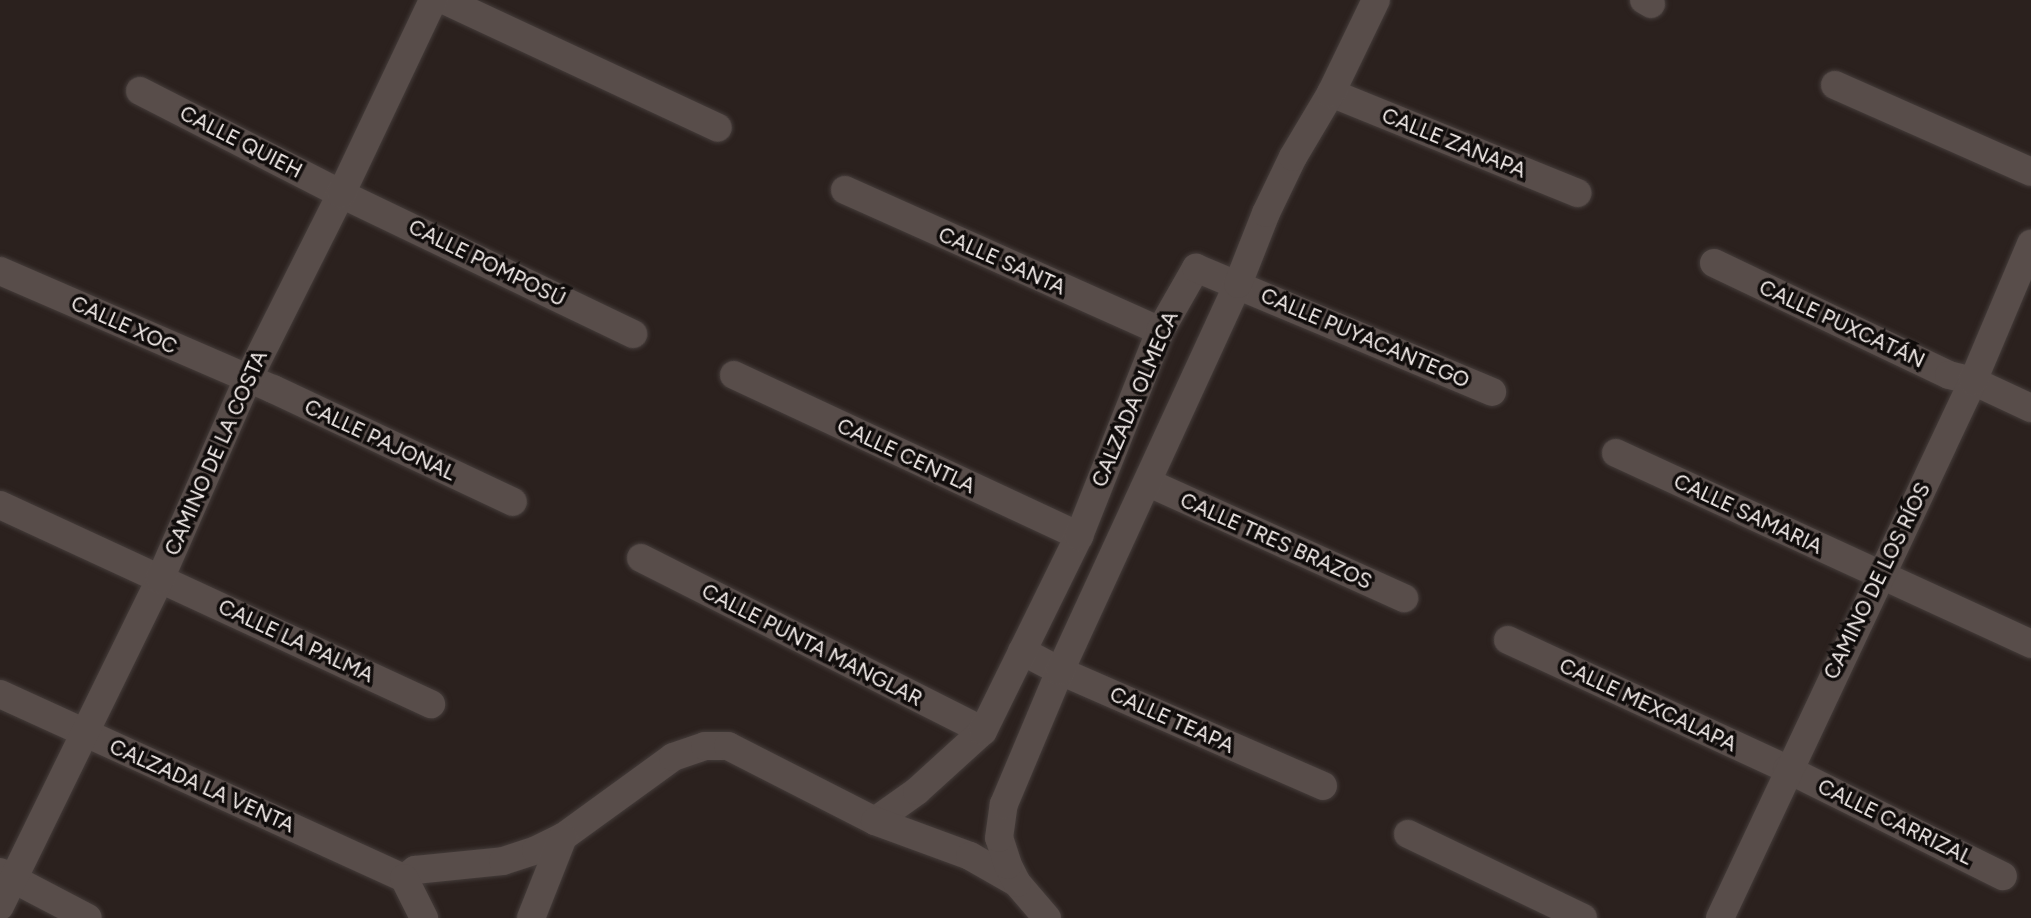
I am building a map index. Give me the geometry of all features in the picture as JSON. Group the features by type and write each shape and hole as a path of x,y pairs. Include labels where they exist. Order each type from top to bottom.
{"street":[{"name":"CAMINO DE LA COSTA","path":"0,906 7,876 160,579 248,379 341,194 433,0"},
{"path":"444,0 718,128"},
{"path":"1017,883 999,838 1004,804 1060,671 1149,483 1293,157 1331,93 1376,0"},
{"path":"1835,85 2031,173"},
{"name":"CALLE QUIEH","path":"140,91 341,194"},
{"name":"CALLE ZANAPA","path":"1331,93 1577,193"},
{"name":"CALLE SANTA","path":"845,190 1160,331"},
{"name":"CALLE POMPOSÚ","path":"341,194 633,334"},
{"name":"CAMINO DE LOS RÍOS","path":"1720,918 1787,769 1973,381 2031,244"},
{"name":"CALLE PUXCATÁN","path":"1714,263 1949,375 1973,381 2031,408"},
{"name":"CALZADA OLMECA","path":"876,821 917,792 983,731 1079,536 1160,331 1196,268 1238,284"},
{"name":"CALLE XOC","path":"0,271 248,379"},
{"name":"CALLE PUYACANTEGO","path":"1238,284 1492,392"},
{"name":"CALLE CENTLA","path":"734,375 1079,536"},
{"name":"CALLE PAJONAL","path":"248,379 513,502"},
{"name":"CALLE SAMARIA","path":"1616,453 2031,644"},
{"name":"CALLE TRES BRAZOS","path":"1149,483 1404,598"},
{"name":"CALLE LA PALMA","path":"0,505 431,704"},
{"name":"CALLE PUNTA MANGLAR","path":"641,558 983,731"},
{"name":"CALLE MEXCALAPA","path":"1508,640 1787,769"},
{"name":"CALLE TEAPA","path":"1022,651 1060,671 1324,786"},
{"name":"CALZADA LA VENTA","path":"0,694 404,878"},
{"path":"424,918 404,878 415,870 503,861 562,837 673,757 705,747 728,746 876,821 970,855 1017,883 1048,918"},
{"name":"CALLE CARRIZAL","path":"1787,769 2003,876"},
{"path":"1408,834 1583,918"},
{"path":"531,918 562,837"},
{"path":"7,876 88,918"}]}
